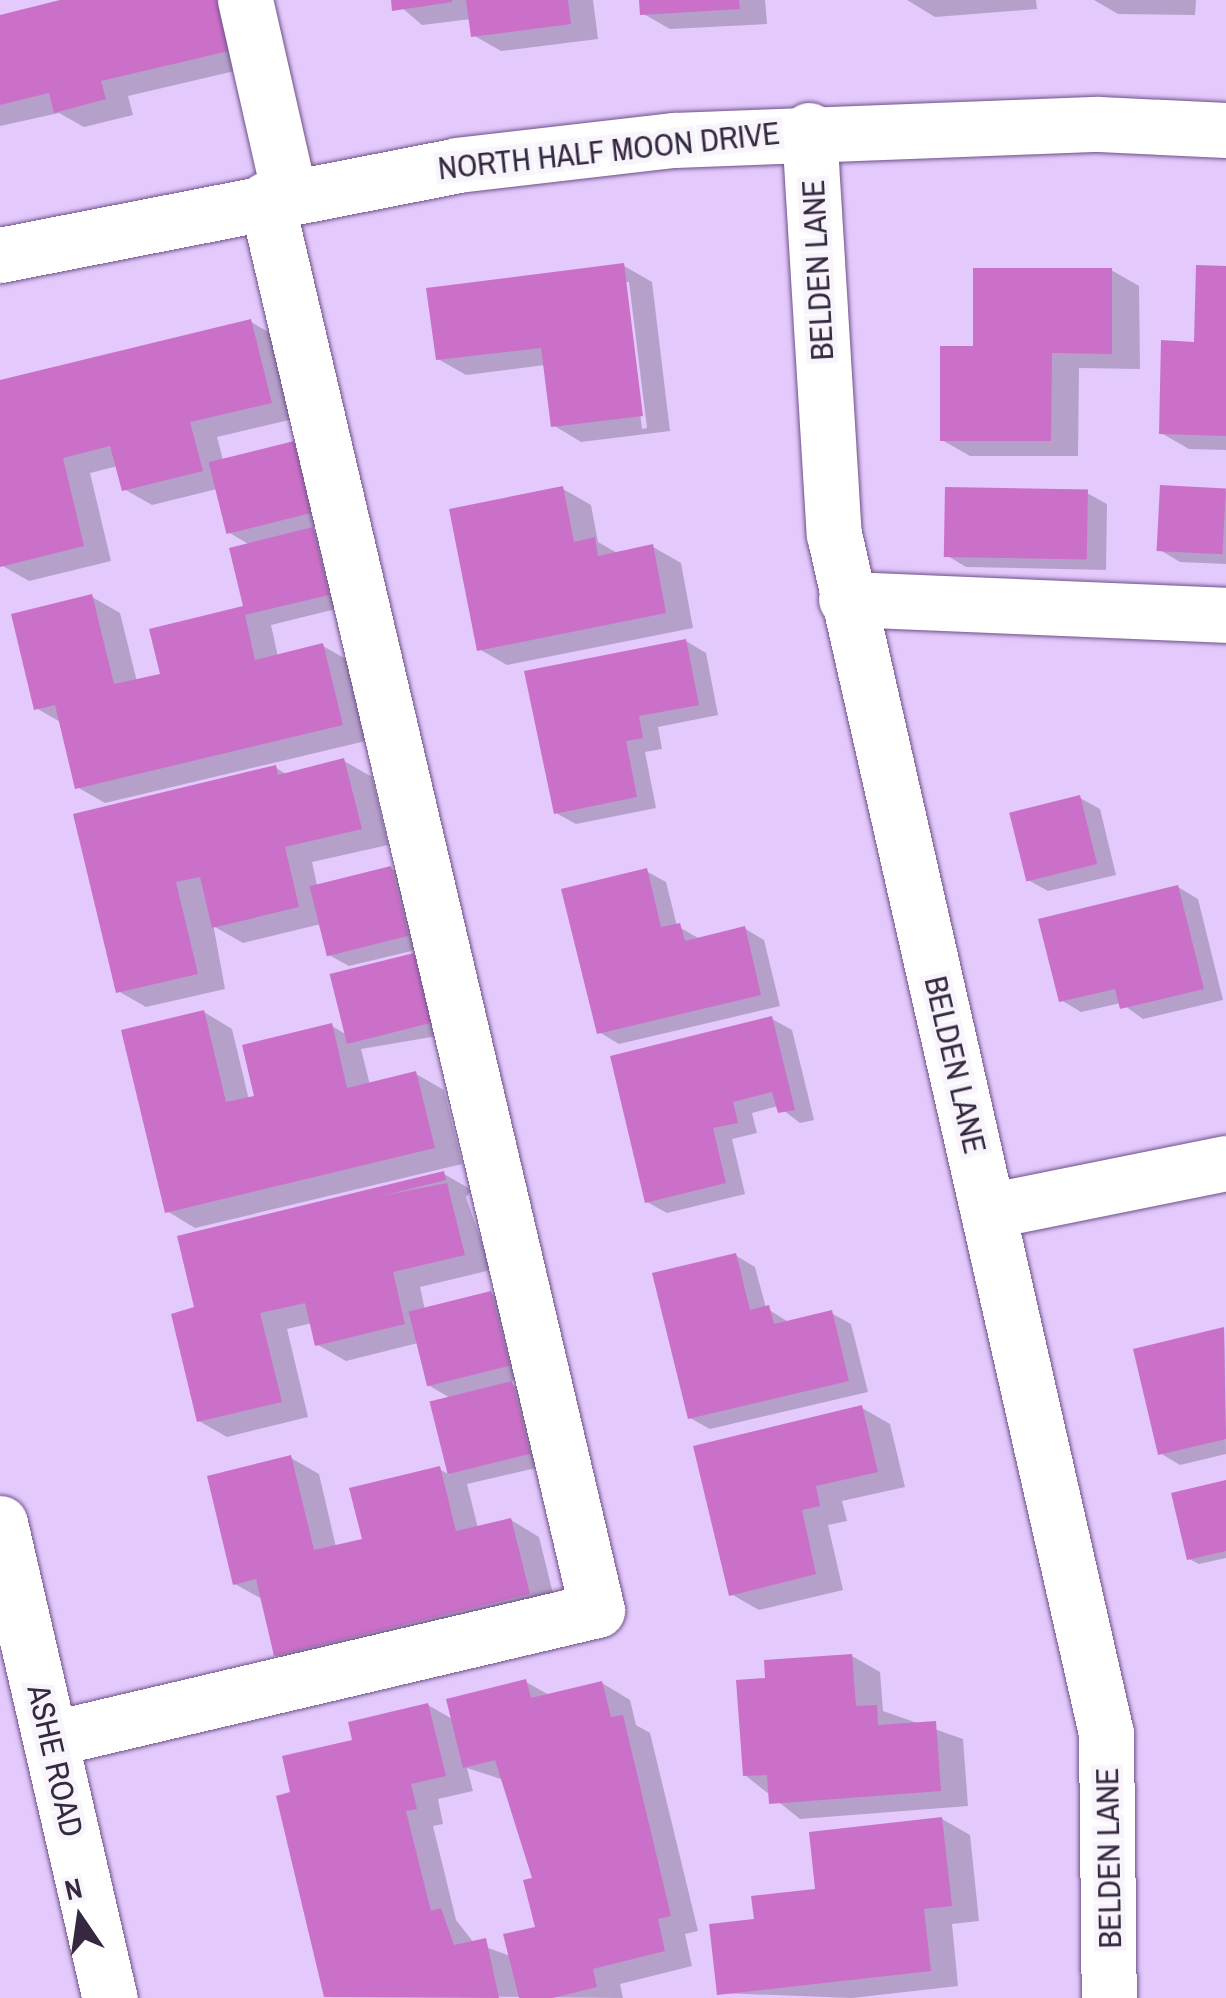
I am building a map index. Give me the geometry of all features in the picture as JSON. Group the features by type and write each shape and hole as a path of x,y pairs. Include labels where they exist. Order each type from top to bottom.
{"street":[{"path":"50,1739 597,1610 278,196 244,0"},
{"name":"NORTH HALF MOON DRIVE","path":"0,255 278,196 458,165 810,130 1226,130"},
{"name":"BELDEN LANE","path":"810,130 834,534 1106,1734 1109,1998"},
{"path":"846,599 1226,615"},
{"path":"988,1211 1226,1163"},
{"name":"ASHE ROAD","path":"0,1523 110,1998"}],"building":[{"path":"60,0 221,0 233,50 101,81 106,99 54,113 49,93 0,105 0,15"},
{"path":"391,0 452,0 452,2 392,11"},
{"path":"466,0 568,0 571,24 471,37"},
{"path":"639,0 739,0 740,9 640,15"},
{"path":"624,263 643,416 551,427 541,348 436,360 426,288"},
{"path":"1196,265 1226,266 1226,436 1159,434 1161,340 1194,342"},
{"path":"973,268 1112,268 1112,354 1052,353 1051,441 940,441 940,346 973,346"},
{"path":"251,319 272,403 190,422 203,471 122,491 110,446 63,458 84,546 0,567 0,380"},
{"path":"294,441 312,513 227,534 209,462"},
{"path":"1160,485 1226,488 1222,554 1157,551"},
{"path":"563,486 574,542 595,537 598,556 653,544 666,613 477,651 449,509"},
{"path":"945,487 1088,489 1087,559 944,557"},
{"path":"313,527 329,595 245,615 255,660 323,643 343,725 75,789 55,705 34,710 11,614 92,594 114,684 160,674 149,629 243,606 229,548"},
{"path":"686,639 699,705 639,716 643,738 626,741 637,797 554,814 524,671"},
{"path":"344,758 362,829 285,847 299,907 212,928 200,877 176,882 198,974 116,993 73,814 276,765 278,775"},
{"path":"1080,795 1097,864 1026,882 1009,813"},
{"path":"391,866 408,936 327,956 309,886"},
{"path":"647,868 661,927 680,923 685,941 745,926 761,995 597,1034 561,889"},
{"path":"1178,885 1204,989 1120,1009 1115,989 1059,1002 1038,919"},
{"path":"414,953 431,1023 347,1044 330,974"},
{"path":"204,1010 226,1102 254,1096 242,1045 332,1023 347,1088 416,1071 435,1148 165,1213 121,1030"},
{"path":"772,1016 795,1110 778,1113 772,1092 733,1102 738,1123 713,1128 726,1183 645,1203 610,1056"},
{"path":"444,1171 446,1180 381,1196 447,1183 465,1255 393,1272 405,1324 315,1346 305,1303 260,1313 282,1402 197,1422 171,1314 194,1307 177,1236"},
{"path":"736,1253 750,1310 769,1305 774,1324 832,1310 849,1381 688,1419 652,1273"},
{"path":"491,1291 510,1366 427,1386 409,1312"},
{"path":"1224,1327 1226,1439 1158,1455 1133,1349"},
{"path":"512,1381 530,1454 448,1474 430,1402"},
{"path":"862,1405 878,1472 816,1486 820,1506 802,1510 816,1574 729,1596 693,1446"},
{"path":"291,1455 314,1550 362,1539 349,1488 440,1466 456,1531 511,1518 530,1594 274,1656 256,1579 233,1585 207,1476"},
{"path":"1226,1480 1226,1551 1187,1560 1171,1493"},
{"path":"852,1654 856,1706 877,1705 878,1725 936,1721 941,1791 769,1804 767,1775 743,1776 736,1680 765,1678 764,1660"},
{"path":"526,1679 531,1698 602,1681 611,1717 623,1715 671,1916 658,1919 665,1951 593,1969 597,1987 553,1998 519,1998 503,1934 535,1927 523,1880 532,1878 495,1760 463,1768 446,1699"},
{"path":"428,1703 446,1776 411,1784 417,1809 406,1811 431,1911 441,1908 454,1945 486,1938 499,1998 324,1997 276,1796 290,1792 282,1756 352,1740 348,1722"},
{"path":"942,1817 952,1906 924,1909 931,1971 717,1995 709,1924 754,1919 751,1896 815,1889 809,1832"}]}
